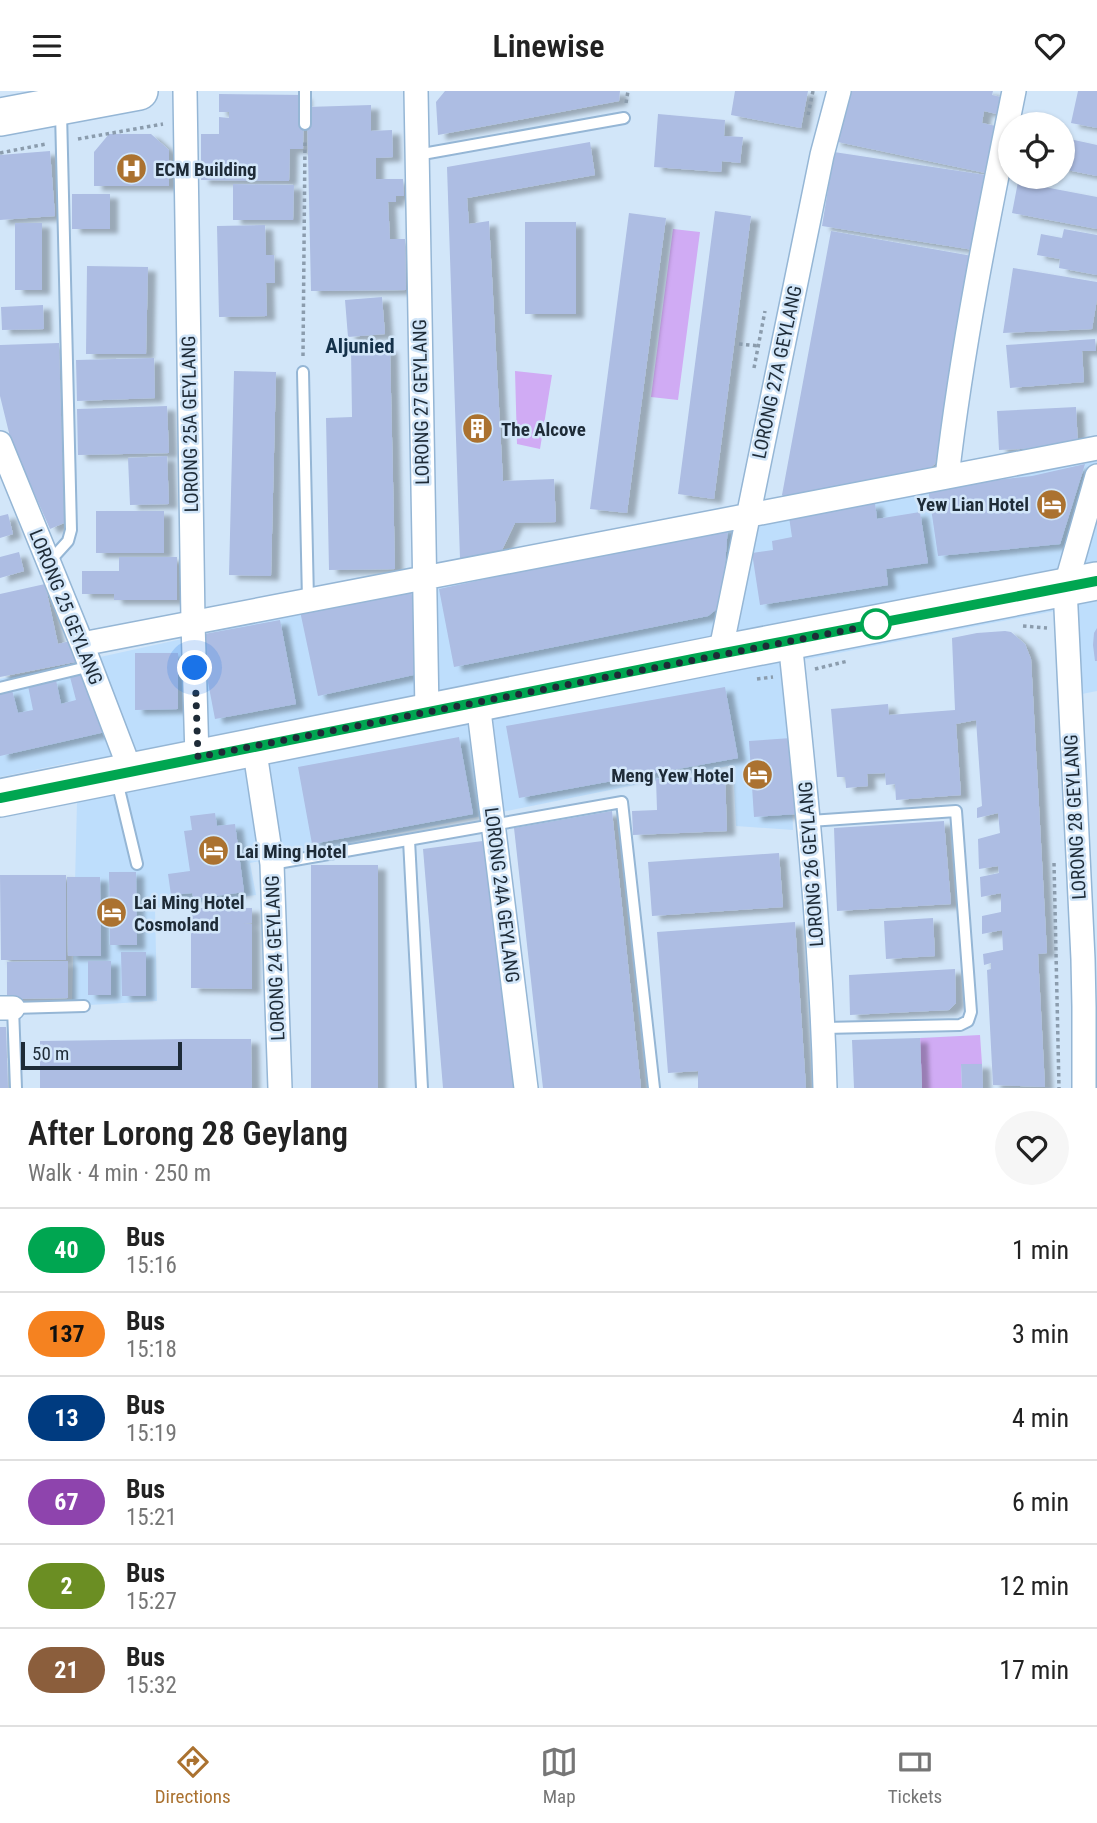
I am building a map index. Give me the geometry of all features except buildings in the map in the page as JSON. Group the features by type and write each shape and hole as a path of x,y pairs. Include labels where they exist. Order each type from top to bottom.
{"main road":[{"path":"0,117 139,91"},
{"path":"0,797 1081,584"}],"street":[{"name":"LORONG 25A GEYLANG","path":"185,91 193,622 198,757"},
{"name":"LORONG 27 GEYLANG","path":"416,91 427,712"},
{"name":"LORONG 27A GEYLANG","path":"720,654 822,155 839,91"},
{"path":"947,477 987,221 1014,91"},
{"name":"LORONG 25 GEYLANG","path":"0,443 91,666 123,774"},
{"path":"82,644 1097,448"},
{"name":"LORONG 28 GEYLANG","path":"1083,1088 1081,584 1097,476"},
{"name":"LORONG 26 GEYLANG","path":"790,641 810,821 824,1028 825,1088"},
{"name":"LORONG 24A GEYLANG","path":"478,702 526,1088"},
{"name":"LORONG 24 GEYLANG","path":"254,746 272,864 280,1088"}],"lane":[{"path":"305,91 305,124"},
{"path":"49,562 68,541 71,530 61,106"},
{"path":"417,155 624,118"},
{"path":"303,372 308,600"},
{"path":"0,688 91,666"},
{"path":"123,774 136,864"},
{"path":"272,864 622,801 654,1088"},
{"path":"810,821 956,811 971,1012 968,1021 960,1025 824,1028"},
{"path":"409,840 422,1088"},
{"path":"16,1088 7,1008 84,1006"}],"path":[{"path":"0,153 185,120"},
{"path":"303,372 305,124"}],"shaded area":[{"path":"673,229 700,232 678,400 651,397"},
{"path":"515,371 552,375 540,449 517,444"},
{"path":"1097,438 1097,691 1077,695 1075,607 787,663 793,830 736,826 733,765 250,863 256,895 155,908 157,1001 72,1006 78,761 0,777 0,679"},
{"path":"980,1035 982,1064 961,1064 962,1088 922,1088 920,1038"}],"bus line":[{"name":"40","path":"0,798 1097,581"}],"place":[{"name":"ECM Building","path":"132,169"},
{"name":"The Alcove","path":"478,429"},
{"name":"Yew Lian Hotel","path":"1052,504"},
{"name":"Meng Yew Hotel","path":"757,775"},
{"name":"Lai Ming Hotel","path":"213,851"},
{"name":"Lai Ming Hotel Cosmoland","path":"111,913"}],"district":[{"name":"Aljunied","path":"360,346"}],"route":[{"path":"195,668 198,757 883,623 876,624"}]}
